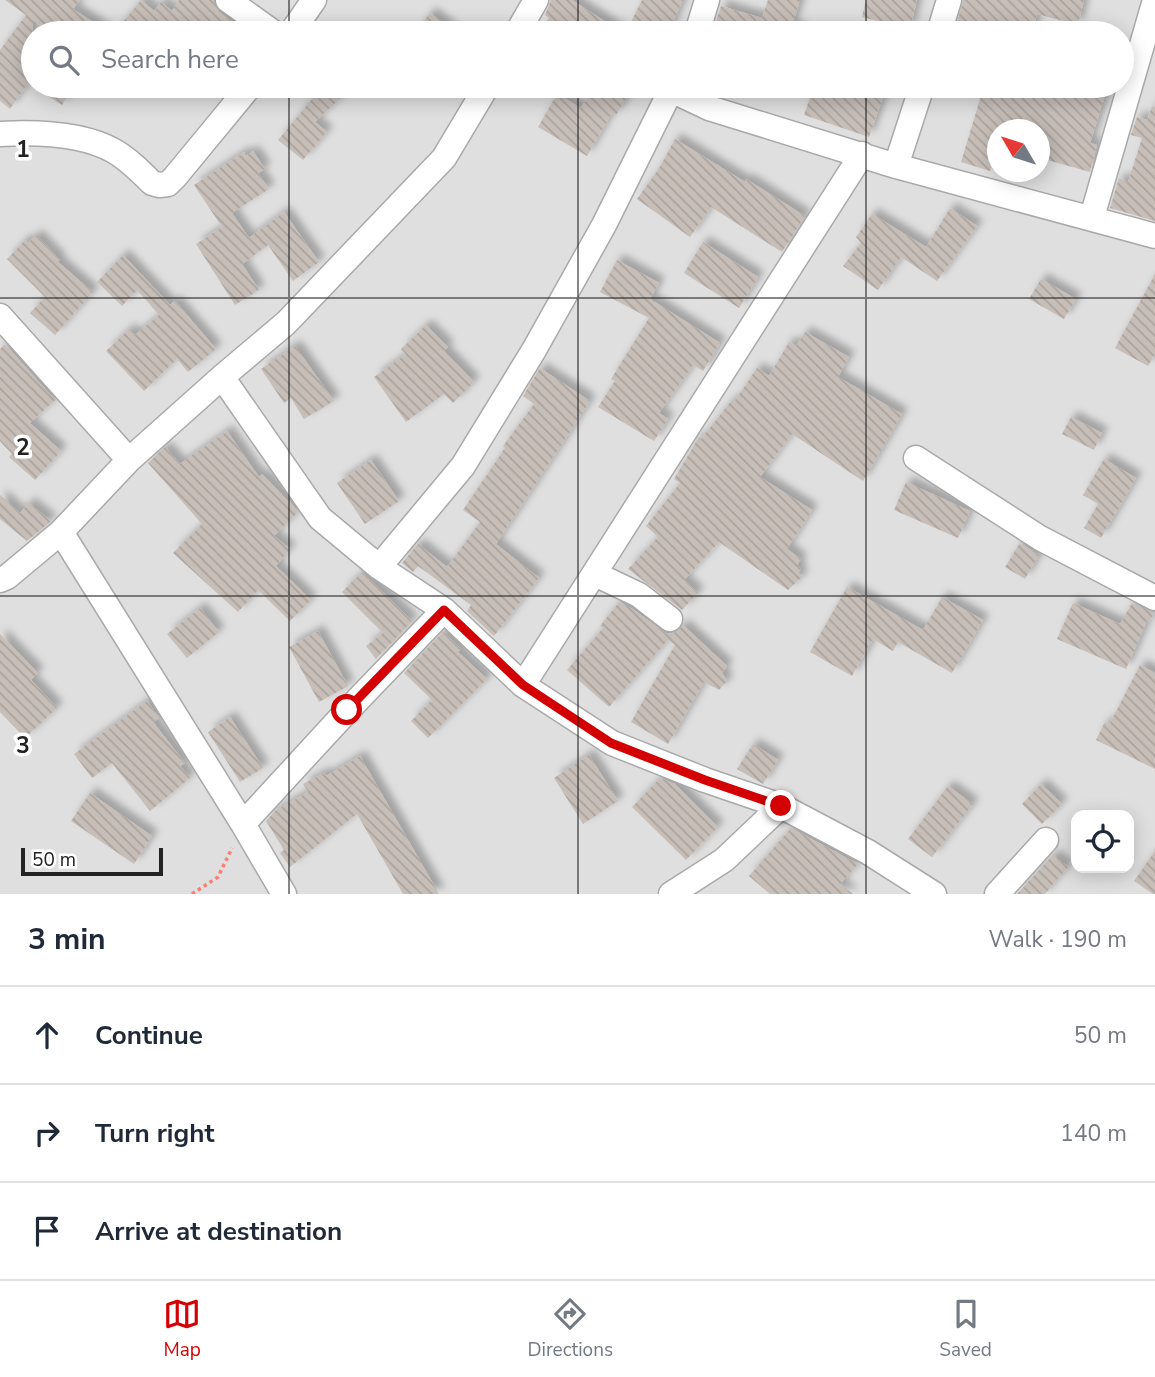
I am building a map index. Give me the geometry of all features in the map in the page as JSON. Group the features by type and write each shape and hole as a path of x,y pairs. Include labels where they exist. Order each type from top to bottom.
{"street":[{"path":"228,0 257,21"},
{"path":"299,21 314,0"},
{"path":"524,21 536,0"},
{"path":"701,21 707,0"},
{"path":"943,21 949,0"},
{"path":"1134,72 1155,0"},
{"path":"0,134 66,137 95,143 114,151 152,183 168,184 240,98"},
{"path":"0,580 8,577 61,532 129,460 286,323 444,158 480,98"},
{"path":"379,568 463,466 534,350 604,225 668,98"},
{"path":"691,98 709,108 896,166 1155,236"},
{"path":"896,166 918,98"},
{"path":"1092,217 1127,98"},
{"path":"523,685 862,154"},
{"path":"0,316 129,460"},
{"path":"222,377 320,518 379,568 444,610 523,685 611,743 781,806 869,852 934,894"},
{"path":"916,458 1040,538 1155,598"},
{"path":"61,532 284,894"},
{"path":"595,574 639,594 670,619"},
{"path":"243,824 347,710 444,610"},
{"path":"670,894 723,860 781,806"},
{"path":"996,894 1046,840"}],"path":[{"path":"192,894 218,877 243,824"}],"shaded area":[{"path":"0,0 1155,0 1155,894 0,894"}],"building":[{"path":"5,0 80,0 73,9 92,21 22,21 26,15"},
{"path":"141,0 154,11 161,2 172,11 179,0 213,0 219,12 231,21 184,21 124,21"},
{"path":"551,0 572,0 604,21 547,21 549,18 545,15"},
{"path":"642,0 683,0 673,21 632,21"},
{"path":"768,0 800,0 794,21 716,21 721,6 762,18"},
{"path":"866,0 917,0 912,21 878,21 862,17"},
{"path":"963,0 1084,0 1079,21 1063,21 1037,14 1035,21 957,21"},
{"path":"430,13 441,21 424,21"},
{"path":"21,22 21,93 10,109 0,101 0,50"},
{"path":"51,98 66,98 62,105"},
{"path":"313,98 340,98 315,122 327,132 303,160 278,140"},
{"path":"555,98 564,98 581,108 587,98 627,98 616,115 612,113 587,156 538,127"},
{"path":"810,98 883,98 869,137 804,115"},
{"path":"980,98 1104,98 1090,143 1097,145 1090,172 1050,161 1050,119 987,119 987,170 961,162"},
{"path":"1152,106 1155,107 1155,221 1110,208 1119,178 1128,182 1142,138 1131,135 1137,117 1147,120"},
{"path":"675,139 805,216 782,252 711,207 690,237 637,199 658,170"},
{"path":"253,151 265,169 258,173 269,189 232,213 249,238 284,212 319,262 293,281 268,245 242,264 259,290 235,305 196,244 222,227 194,185 244,152 246,156"},
{"path":"950,208 977,226 937,281 901,257 878,290 843,266 861,243 856,237 872,214 926,247"},
{"path":"36,235 60,260 58,262 93,292 55,335 30,313 45,297 7,259 25,240 28,243"},
{"path":"703,242 758,277 739,308 684,273"},
{"path":"123,255 170,305 175,301 216,349 188,372 177,359 144,391 106,351 129,329 135,335 159,315 137,290 122,306 97,282"},
{"path":"617,260 659,283 650,299 720,343 703,371 693,365 659,413 668,419 654,441 598,407 615,381 611,379 649,318 600,292"},
{"path":"1155,274 1155,354 1148,366 1115,348"},
{"path":"1041,279 1076,299 1064,319 1029,299"},
{"path":"426,325 448,347 444,351 474,382 453,403 444,394 406,422 374,377 406,354 401,349"},
{"path":"805,332 849,357 838,377 902,414 863,481 792,434 760,477 812,510 787,549 801,559 797,565 801,569 798,573 803,576 788,590 719,542 684,580 698,593 682,610 628,569 658,537 646,526 680,483 674,479 699,437 701,439 732,400 734,402 757,368 769,376 789,342 796,346"},
{"path":"5,344 55,400 30,423 61,451 35,480 9,457 12,454 0,441 0,349"},
{"path":"295,346 334,401 304,419 291,398 284,403 261,369"},
{"path":"540,368 590,401 496,544 539,578 494,636 467,611 471,605 418,566 413,572 402,563 418,544 447,567 480,522 463,510 505,448 503,446 534,404 523,396"},
{"path":"1071,417 1102,433 1094,450 1062,434"},
{"path":"227,431 259,477 262,474 298,512 274,536 290,549 276,566 311,600 290,621 258,590 238,612 173,553 202,524 148,463 165,447 180,464"},
{"path":"1104,459 1136,478 1101,538 1084,528 1098,504 1083,495"},
{"path":"371,460 399,501 365,524 337,483"},
{"path":"906,482 970,511 958,538 894,510"},
{"path":"0,495 20,513 29,503 51,521 27,541 0,519"},
{"path":"1020,543 1039,555 1025,579 1005,567"},
{"path":"362,572 412,621 376,659 366,646 383,633 342,592"},
{"path":"847,587 923,630 942,597 983,620 952,673 898,642 893,651 873,639 852,676 810,652"},
{"path":"619,602 667,634 676,632 683,625 727,666 722,673 727,681 719,690 704,682 668,744 631,722 675,645 668,640 609,707 567,670 603,628 600,626"},
{"path":"1073,603 1120,624 1132,603 1154,613 1149,622 1147,621 1126,669 1057,639"},
{"path":"200,608 219,632 187,658 167,634"},
{"path":"318,631 348,686 319,702 289,647"},
{"path":"443,632 461,649 458,652 487,679 428,738 411,721 432,700 404,673"},
{"path":"0,634 38,673 31,680 57,708 25,738 0,712"},
{"path":"1140,665 1155,673 1155,769 1096,740 1105,722 1109,725"},
{"path":"147,701 159,718 153,722 185,763 180,766 190,778 150,811 112,763 92,778 74,754"},
{"path":"230,717 263,768 240,782 208,732"},
{"path":"753,744 778,760 763,784 737,769"},
{"path":"589,755 618,801 583,824 554,778"},
{"path":"360,756 439,894 403,894 357,814 290,867 280,853 284,850 266,821 275,811 308,792 303,784 324,773 326,776"},
{"path":"660,778 675,784 718,827 686,860 632,807"},
{"path":"1041,784 1062,804 1042,824 1022,804"},
{"path":"948,786 973,804 932,857 908,839"},
{"path":"90,793 152,836 134,864 71,821"},
{"path":"791,828 858,864 840,884 853,894 770,894 749,876"},
{"path":"1155,851 1155,894 1153,894 1134,881"},
{"path":"1053,855 1068,867 1045,894 1017,894"}],"route":[{"path":"347,710 444,610 523,685 611,743 781,806"}]}
